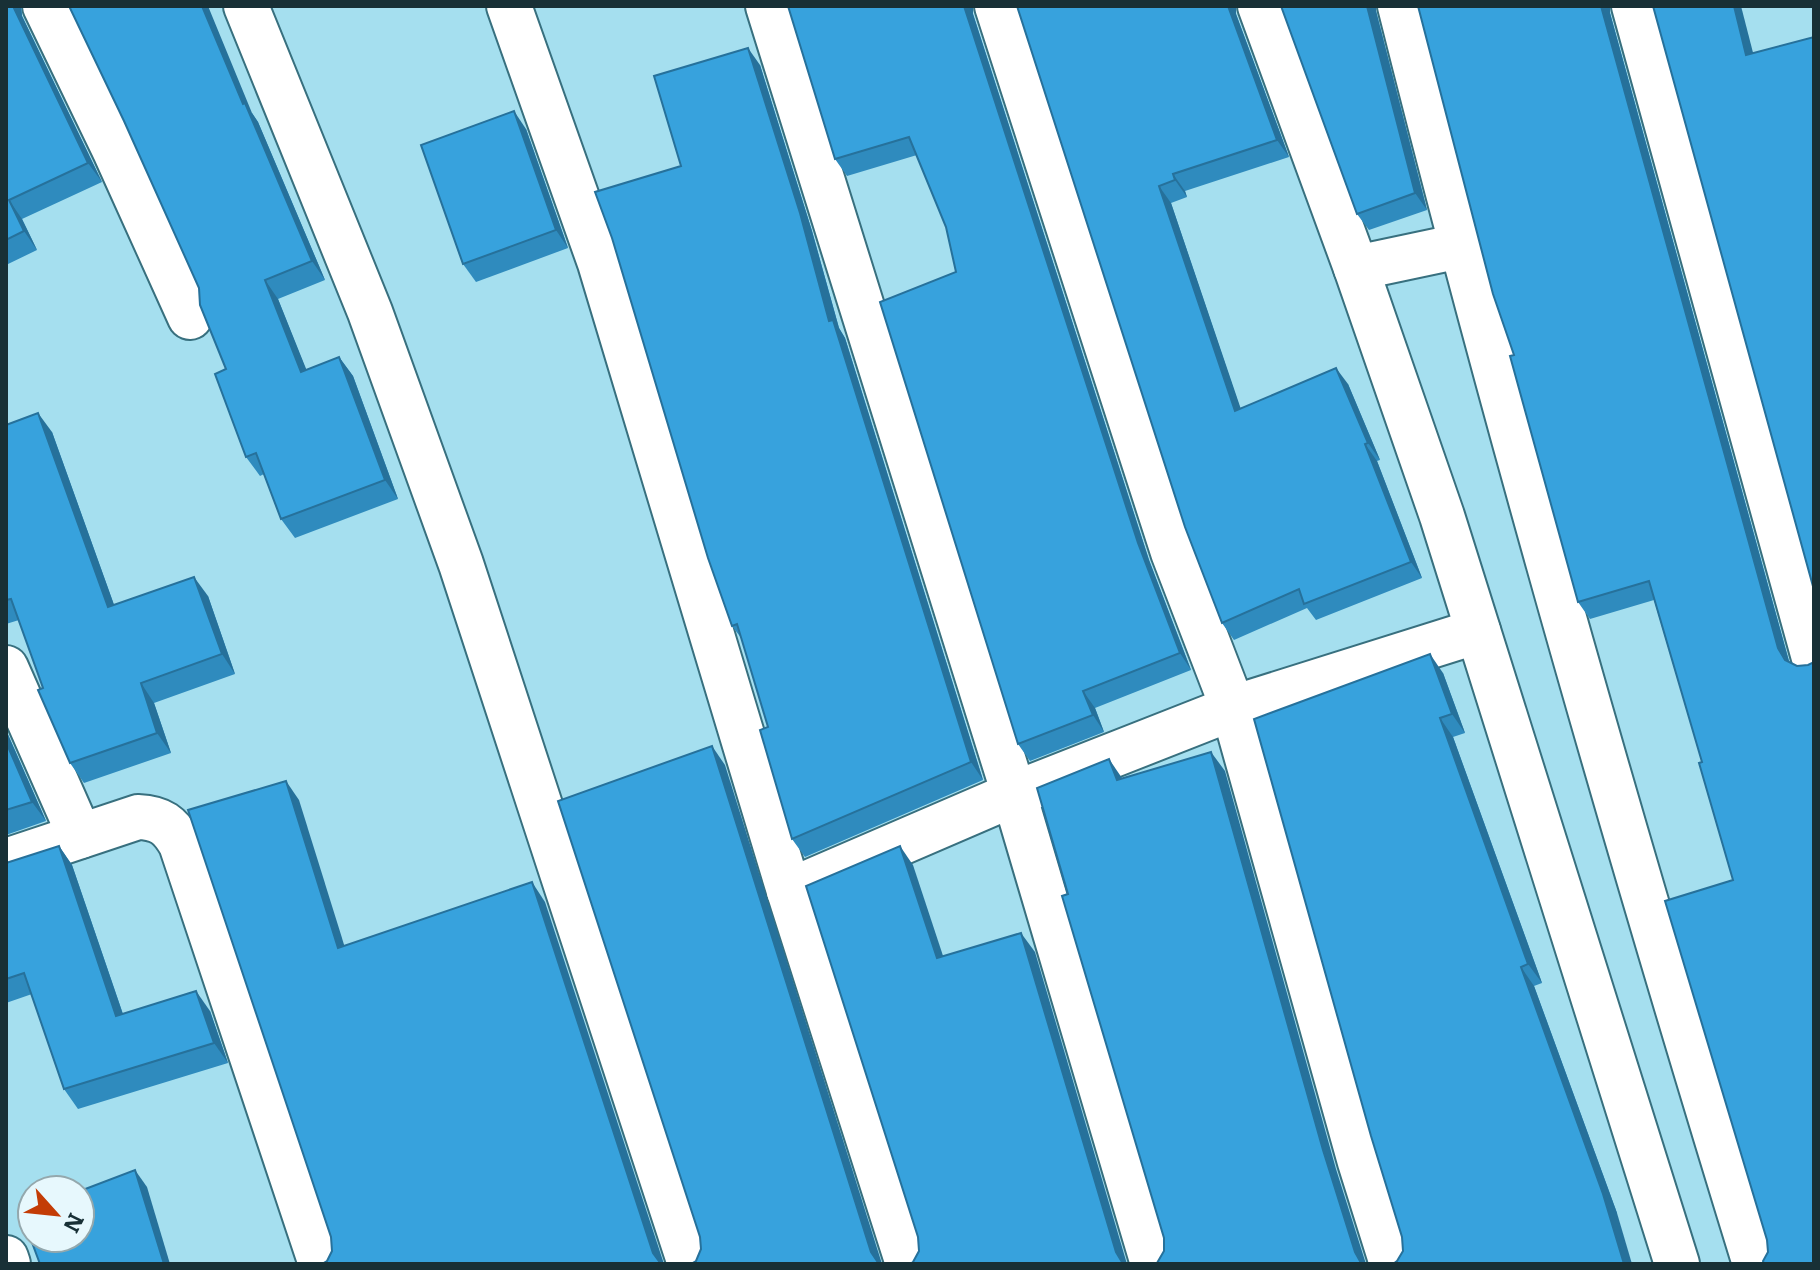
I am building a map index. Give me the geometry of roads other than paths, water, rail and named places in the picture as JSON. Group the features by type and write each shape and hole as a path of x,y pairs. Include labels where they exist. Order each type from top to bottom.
{"street":[{"path":"45,6 190,317"},
{"path":"246,6 370,312 461,564 690,1264"},
{"path":"509,6 600,263 789,891 908,1264"},
{"path":"768,6 1014,794 1153,1264"},
{"path":"997,6 1173,552 1233,708 1360,1162 1392,1264"},
{"path":"1260,6 1442,516 1677,1264"},
{"path":"1400,6 1460,246 1677,1012 1755,1264"},
{"path":"1634,6 1814,658"},
{"path":"1356,268 1460,246"},
{"path":"789,891 1014,794 1233,708 1478,631"},
{"path":"6,668 80,836"},
{"path":"6,861 138,817 156,818 171,828 321,1264"},
{"path":"6,1258 8,1264"}]}
